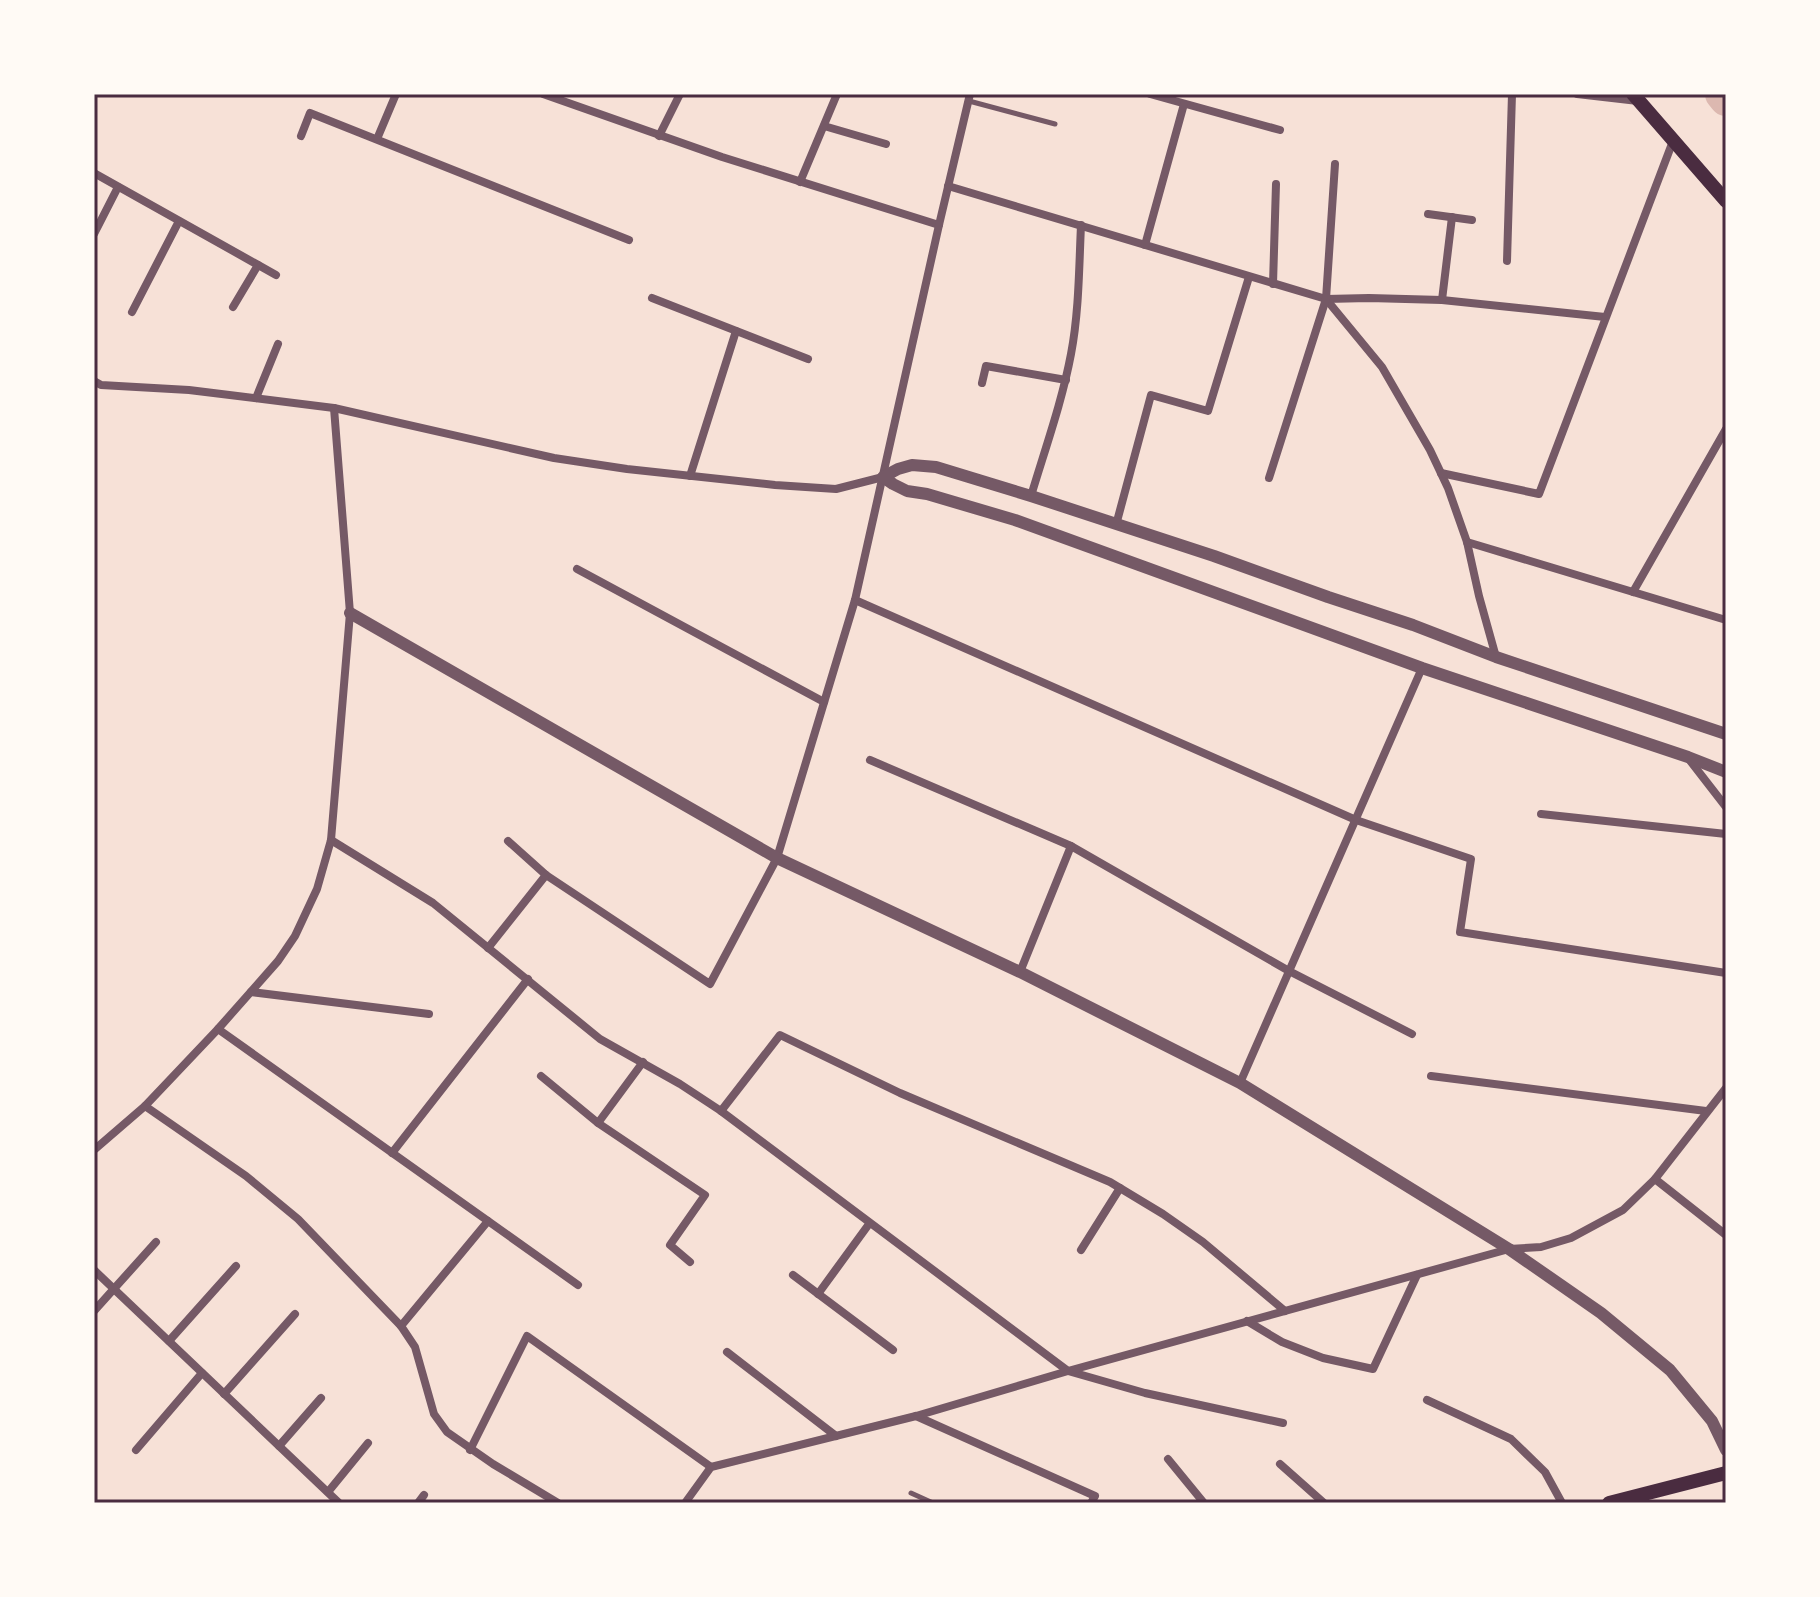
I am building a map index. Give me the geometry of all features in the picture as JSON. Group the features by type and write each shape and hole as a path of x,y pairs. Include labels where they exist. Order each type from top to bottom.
{"main road":[{"path":"1636,98 1726,201"},
{"path":"1618,1502 1726,1473"}],"street":[{"path":"377,139 396,94"},
{"path":"543,94 659,136 939,225"},
{"path":"659,136 680,94"},
{"path":"800,182 837,94"},
{"path":"1150,94 1280,130"},
{"path":"1507,261 1512,94"},
{"path":"1577,94 1636,98"},
{"path":"508,841 546,875 710,984 777,858 855,600 970,98"},
{"path":"1145,245 1184,104"},
{"path":"301,136 310,113 629,240"},
{"path":"824,126 886,144"},
{"path":"1441,473 1539,494 1673,141"},
{"path":"1269,478 1326,299 1335,164"},
{"path":"94,173 276,275"},
{"path":"1273,284 1276,184"},
{"path":"948,186 1326,299 1442,300 1605,317"},
{"path":"94,234 118,187"},
{"path":"1428,214 1472,220"},
{"path":"1442,300 1452,217"},
{"path":"132,312 179,221"},
{"path":"1031,496 1066,380 1075,321 1081,225"},
{"path":"233,307 258,265"},
{"path":"1116,525 1151,395 1208,411 1249,277"},
{"path":"652,298 808,359"},
{"path":"1326,299 1382,367 1441,473 1467,542 1496,657"},
{"path":"690,476 736,331"},
{"path":"256,398 278,344"},
{"path":"982,383 986,366 1066,380"},
{"path":"94,381 101,385 189,390 334,408 554,458 775,485 836,489 883,477 912,465 936,467 1214,556 1496,657 1726,734"},
{"path":"94,1150 145,1106 278,961 295,936 317,889 331,840 350,613 334,408"},
{"path":"1633,592 1726,429"},
{"path":"883,477 907,491 1015,520 1422,668 1726,772"},
{"path":"1467,542 1726,620"},
{"path":"577,569 824,702"},
{"path":"855,600 1356,820 1471,859 1460,932 1726,973"},
{"path":"350,613 777,858 1020,972 1240,1083 1509,1249 1601,1313 1670,1370 1712,1421 1726,1450"},
{"path":"1240,1083 1422,668"},
{"path":"1688,757 1726,807"},
{"path":"870,760 1071,846 1289,971 1412,1034"},
{"path":"1541,814 1726,834"},
{"path":"331,840 433,903 600,1039 721,1111 1068,1371 1159,1396 1283,1423"},
{"path":"1020,972 1071,846"},
{"path":"488,948 546,875"},
{"path":"392,1153 528,979"},
{"path":"251,992 429,1014"},
{"path":"218,1029 578,1285"},
{"path":"721,1111 780,1035 900,1093 1120,1188 1203,1242 1285,1311"},
{"path":"598,1123 643,1062"},
{"path":"541,1076 598,1123 705,1195 670,1245 690,1262"},
{"path":"1431,1076 1706,1111"},
{"path":"685,1503 711,1467 916,1416 1509,1249 1541,1247 1571,1238 1623,1210 1655,1179 1726,1088"},
{"path":"145,1106 246,1176 298,1219 401,1326 415,1347 434,1414 447,1432 470,1450 558,1503"},
{"path":"1655,1179 1726,1235"},
{"path":"1081,1250 1120,1188"},
{"path":"401,1326 488,1221"},
{"path":"818,1294 869,1224"},
{"path":"94,1311 156,1242"},
{"path":"169,1341 236,1266"},
{"path":"94,1270 339,1503"},
{"path":"793,1275 893,1350"},
{"path":"1247,1321 1282,1342 1323,1358 1373,1369 1417,1275"},
{"path":"224,1394 295,1314"},
{"path":"470,1450 527,1336 711,1467"},
{"path":"727,1352 836,1436"},
{"path":"136,1450 202,1373"},
{"path":"279,1446 321,1398"},
{"path":"1427,1400 1511,1439 1545,1472 1562,1503"},
{"path":"916,1416 1095,1496 1091,1503"},
{"path":"328,1492 368,1443"},
{"path":"1168,1459 1204,1503"},
{"path":"1280,1464 1324,1503"}],"lane":[{"path":"970,98 1055,124"},
{"path":"911,1493 933,1503"}],"waterway":[{"path":"1722,94 1726,99"}]}
